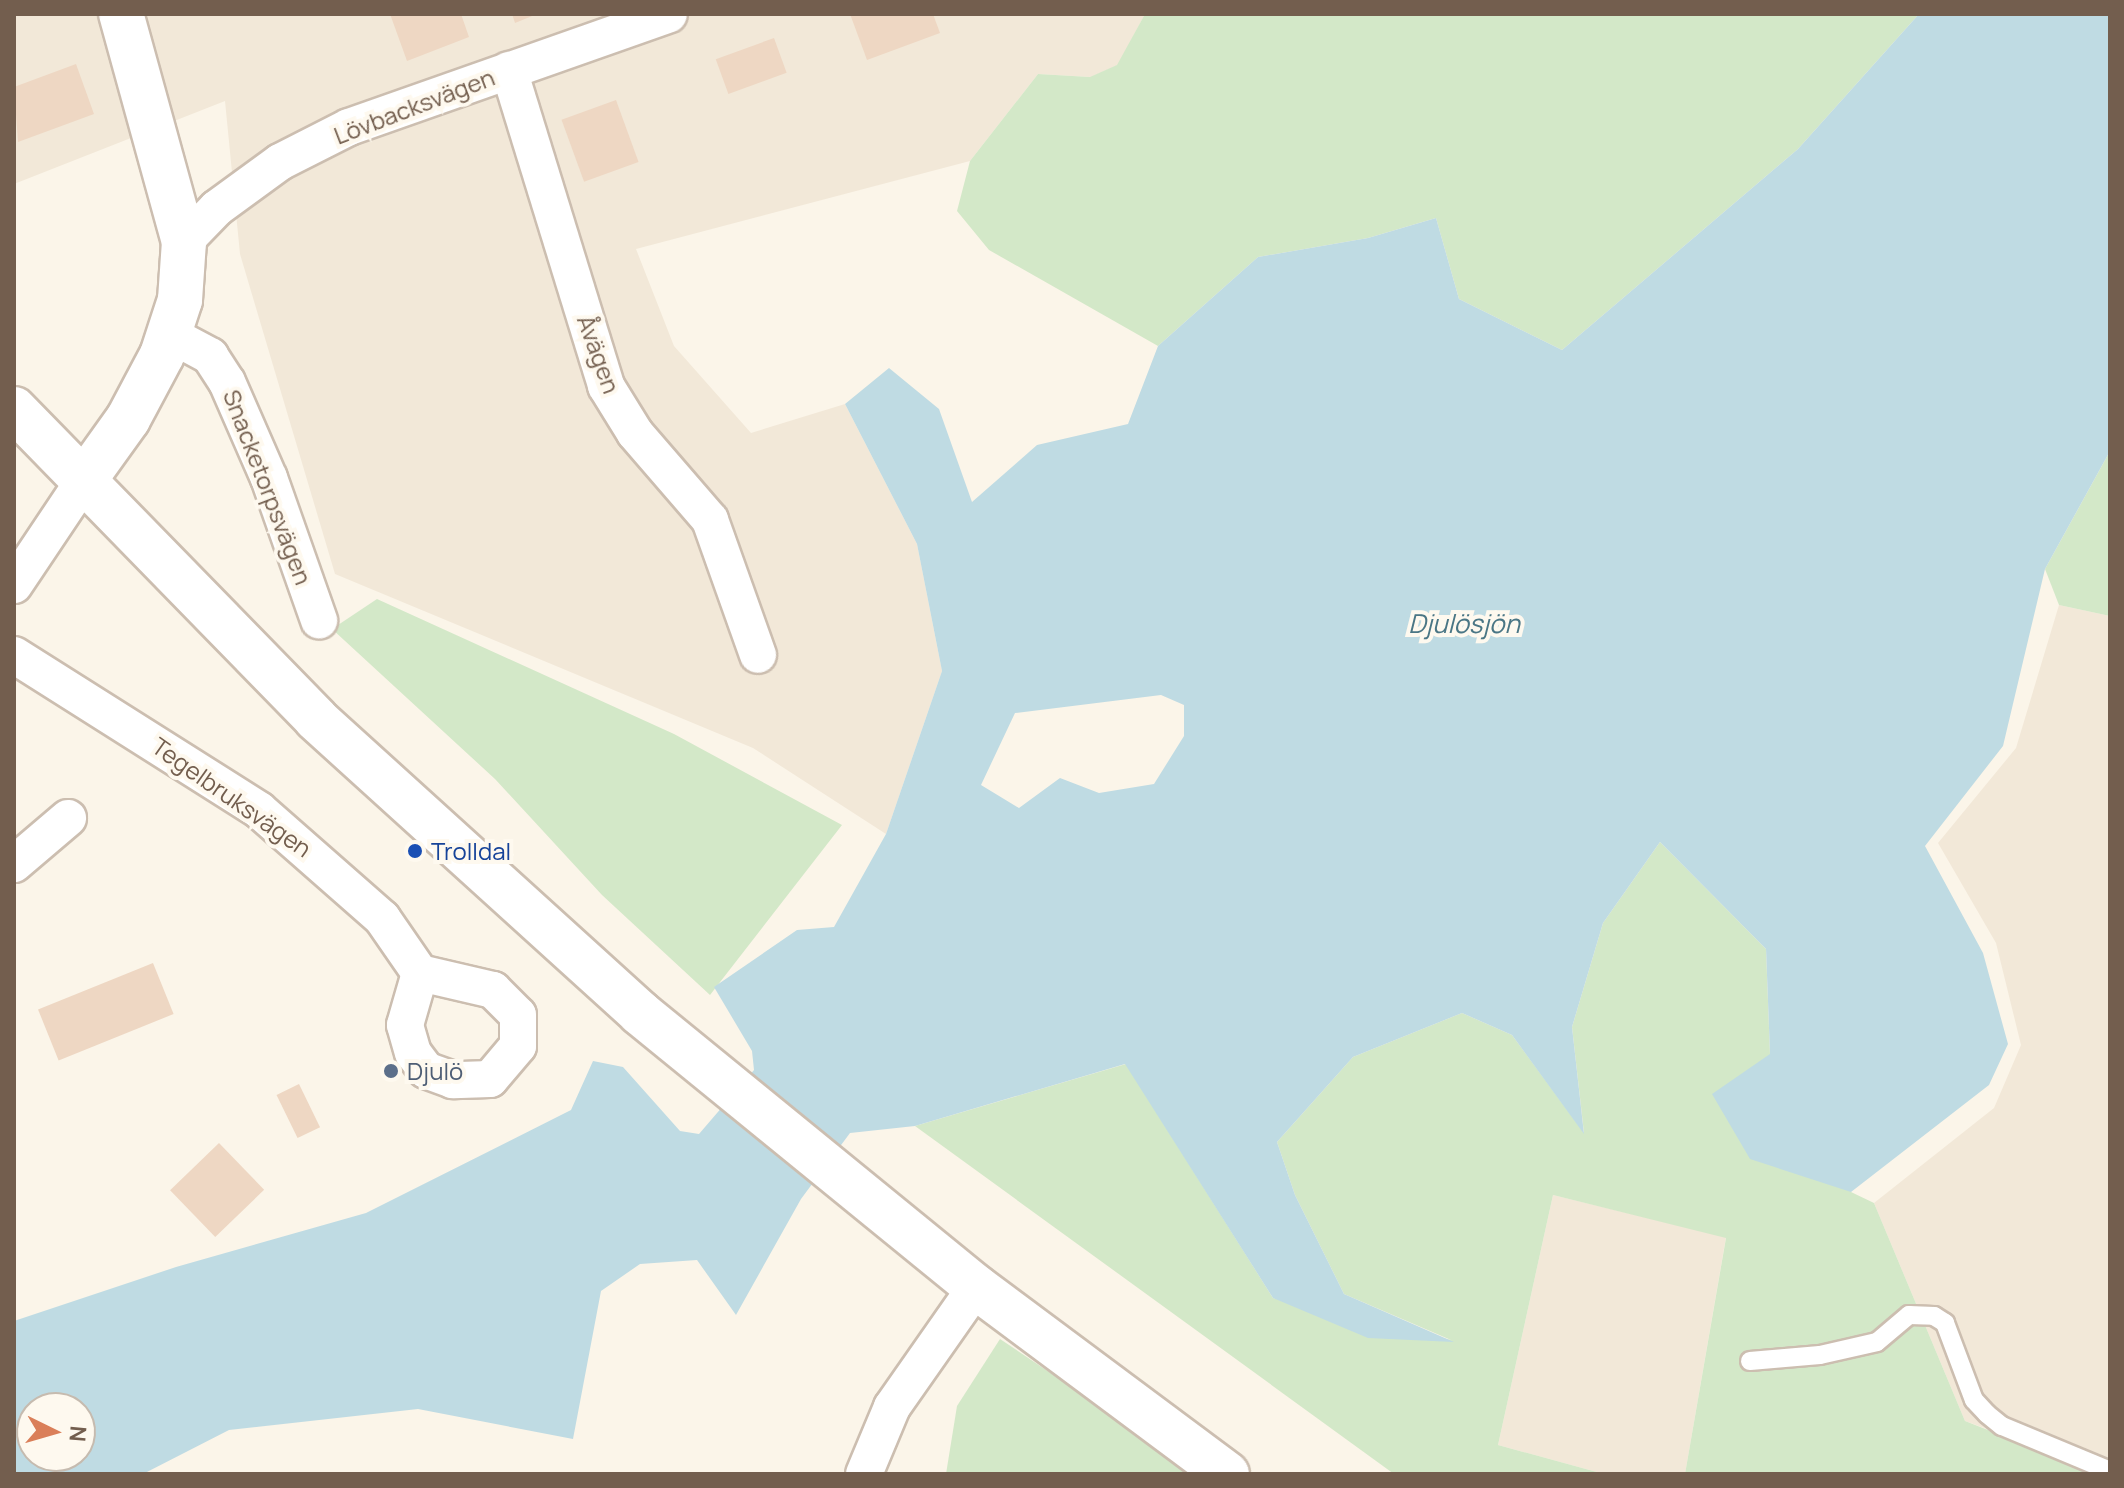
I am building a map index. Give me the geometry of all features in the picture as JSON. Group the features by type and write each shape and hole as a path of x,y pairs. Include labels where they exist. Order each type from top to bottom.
{"main road":[{"path":"85,479 128,419 169,334 180,300 184,242 121,14"},
{"path":"14,409 316,719 640,1013 976,1287 1227,1474"}],"street":[{"name":"Lövbacksvägen","path":"184,242 217,208 294,155 349,127 669,14"},
{"name":"Åvägen","path":"509,70 606,386 635,433 710,520 758,655"},
{"name":"Snacketorpsvägen","path":"169,334 210,356 227,382 269,478 319,620"},
{"path":"14,585 85,479"},
{"name":"Tegelbruksvägen","path":"14,655 259,810 382,918 420,973"},
{"path":"14,864 68,818"},
{"path":"864,1474 892,1407 976,1287"}],"lane":[{"path":"1750,1361 1820,1355 1877,1342 1909,1315 1934,1316 1945,1323 1974,1400 1987,1414 2002,1426 2110,1471"}],"shaded area":[{"path":"14,14 1145,14 1118,65 1091,77 1038,74 970,161 636,249 674,346 751,433 845,404 917,544 942,671 886,834 753,748 335,574 240,254 225,101 14,184"},
{"path":"2059,605 2110,616 2110,1474 1965,1421 1874,1203 1994,1108 2021,1045 1996,943 1938,843 2016,748"},
{"path":"1553,1195 1726,1237 1685,1474 1604,1474 1498,1445"}],"green space":[{"path":"1145,14 1919,14 1798,149 1562,350 1459,299 1436,218 1368,238 1258,257 1158,346 989,250 957,211 970,161 1038,74 1090,77 1117,65"},
{"path":"2110,451 2110,616 2059,605 2045,569"},
{"path":"377,599 674,734 842,825 710,995 602,895 495,779 332,629"},
{"path":"1660,842 1766,949 1770,1054 1851,1192 1874,1203 1965,1421 2101,1474 1685,1474 1726,1238 1553,1195 1498,1445 1604,1474 1394,1474 915,1126 1126,1064 1273,1298 1451,1340 1344,1294 1295,1195 1277,1142 1353,1057 1462,1013 1512,1035 1584,1133 1572,1027 1603,923"},
{"path":"1000,1339 1201,1474 946,1474 957,1406"}],"water":[{"name":"Djulösjön","path":"1919,14 2110,14 2110,451 2045,569 2003,746 1925,846 1983,953 2008,1044 1989,1085 1851,1192 1750,1159 1712,1094 1770,1054 1766,949 1660,842 1603,923 1572,1027 1584,1134 1512,1035 1462,1013 1353,1057 1277,1142 1295,1195 1344,1294 1454,1342 1368,1338 1273,1298 1125,1064 915,1126 850,1133 801,1199 736,1315 697,1260 640,1264 601,1291 573,1439 418,1409 229,1430 143,1474 14,1474 14,1321 176,1267 366,1213 571,1110 593,1061 623,1067 680,1131 699,1134 754,1070 752,1051 714,987 797,930 834,927 886,834 942,671 917,544 845,404 889,368 939,409 972,502 1037,445 1128,424 1158,346 1258,257 1368,238 1436,218 1459,299 1562,350 1798,149","holes":["1161,695 1184,705 1184,736 1154,784 1099,793 1060,778 1019,808 981,785 1015,713"]}],"building":[{"path":"390,14 461,14 469,37 407,61"},
{"path":"512,14 537,14 515,23"},
{"path":"850,14 933,14 940,33 867,60"},
{"path":"774,38 787,73 728,94 716,59"},
{"path":"76,64 94,114 18,142 14,87"},
{"path":"616,100 639,162 584,182 561,120"},
{"path":"153,963 174,1014 59,1060 38,1009"},
{"path":"299,1084 320,1127 298,1138 277,1095"},
{"path":"219,1143 264,1190 215,1237 170,1190"}],"place":[{"name":"Trolldal","path":"415,851"},
{"name":"Djulö","path":"391,1071"}]}
